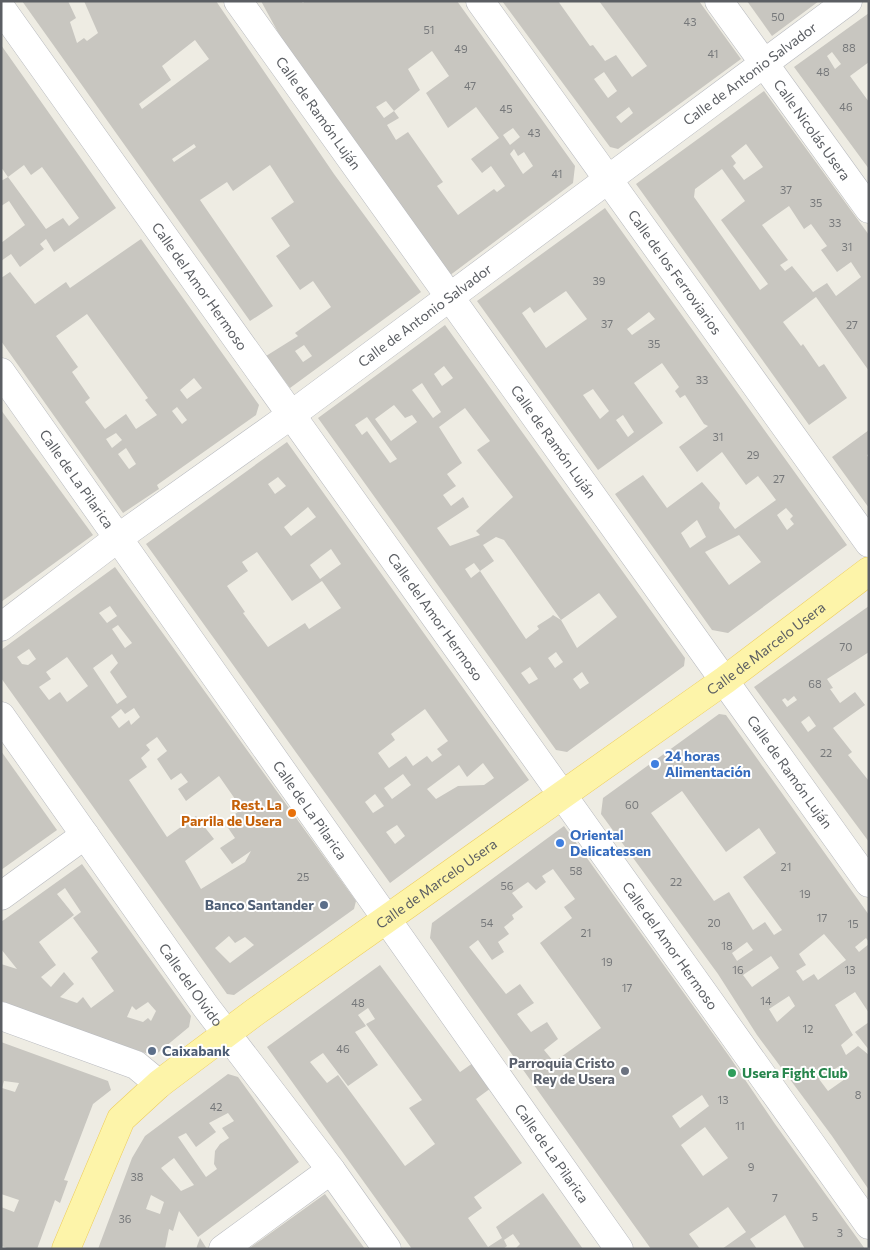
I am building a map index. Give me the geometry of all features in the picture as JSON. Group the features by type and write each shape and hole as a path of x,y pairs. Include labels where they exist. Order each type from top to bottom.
{"main road":[{"name":"Calle de Marcelo Usera","path":"66,1249 121,1119 159,1084 226,1033 563,796 724,680 869,571"}],"street":[{"name":"Calle de Ramón Luján","path":"238,1 447,297 869,883"},
{"name":"Calle de los Ferroviarios","path":"480,1 869,543"},
{"name":"Calle Nicolás Usera","path":"718,1 869,209"},
{"name":"Calle de Antonio Salvador","path":"1,627 118,538 290,415 848,1"},
{"name":"Calle del Amor Hermoso","path":"1,8 869,1225"},
{"name":"Calle de La Pilarica","path":"1,372 619,1249"},
{"name":"Calle del Olvido","path":"1,716 226,1033 331,1170 387,1249"},
{"path":"1,896 85,835"},
{"path":"1,1016 136,1066 159,1084"},
{"path":"222,1249 331,1170"}],"building":[{"path":"22,1 68,1 76,18 70,22 77,43 84,38 87,41 98,33 84,1 216,1 334,174 421,292 290,388 266,356 298,336 295,333 331,307 313,281 300,290 276,256 290,246 271,218 294,202 270,165 233,191 227,182 200,200 273,306 250,321","holes":["195,40 209,59 142,109 139,104 171,80 162,66","194,144 196,147 174,162 172,159","304,345 312,356 303,362 295,351"]},
{"path":"261,1 301,1 303,3 305,1 457,1 575,166 573,183 449,276 286,47","holes":["432,51 449,76 426,93 448,128 476,107 499,138 471,159 482,173 491,166 505,186 497,192 494,189 458,215 437,186 443,182 408,132 396,140 387,125 399,118 394,111 420,90 408,69","386,101 394,111 384,118 376,107","513,128 520,137 510,145 503,135","514,149 518,156 524,152 533,166 523,174 510,154"]},
{"path":"502,1 558,1 590,46 593,45 605,61 616,55 632,77 647,66 599,1 699,1 741,59 618,149 610,147","holes":["604,72 617,91 608,98 594,79","629,107 633,113 621,123 616,117"]},
{"path":"747,1 819,1 772,36"},
{"path":"869,13 869,62 850,76 869,102 869,169 794,67","holes":["832,52 841,64 835,69 827,56"]},
{"path":"1,45 116,208 54,252 46,239 40,244 44,249 20,267 11,254 1,261 1,243 25,225 9,201 1,206 1,181 8,177 1,167","holes":["24,165 31,175 42,167 79,218 69,226 63,218 46,229 8,177"]},
{"path":"764,91 869,235 869,371 816,297 783,322 801,346 803,344 819,367 824,364 847,398 809,425 636,184","holes":["746,144 763,167 744,180 733,166 736,163 731,156","722,169 745,201 721,220 768,284 760,290 694,197 695,189","789,206 804,229 811,224 827,246 821,250 837,272 851,262 861,277 836,296 827,283 813,292 792,266 785,271 780,265 788,260 762,225"]},
{"path":"605,208 847,545 728,633 712,630 615,494 643,475 667,508 702,482 720,503 719,508 735,529 776,500 758,476 746,485 722,452 697,472 679,447 708,426 704,424 685,395 680,398 675,391 679,387 662,363 634,383 663,423 598,470 477,301","holes":["566,291 587,319 546,348 522,313 530,307 534,313","649,312 655,319 632,335 627,329","593,389 609,411 600,419 583,395","623,415 634,432 628,437 616,420","786,508 793,516 790,519 794,524 787,530 777,515","697,520 706,537 690,548 681,533","739,535 761,562 729,585 705,552"]},
{"path":"141,239 259,405 256,415 157,485 159,489 123,513 1,341 1,278 10,272 35,304 66,282 70,288","holes":["87,314 148,398 145,400 157,415 136,429 126,414 105,429 85,402 90,398 72,372 78,367 56,336","194,378 202,388 187,399 180,390","177,407 187,420 182,424 172,411","116,433 122,440 112,448 106,439","126,448 136,464 129,469 118,454"]},
{"path":"445,325 685,658 684,666 567,752 556,750 318,418","holes":["444,366 453,378 442,386 434,374","422,383 441,412 433,418 412,390","394,405 405,418 412,415 417,422 391,441 375,419","465,408 490,441 477,450 513,497 476,531 480,535 450,546 437,528 469,507 463,497 451,506 443,495 456,486 447,474 462,463 439,427","367,417 397,459 390,463 367,431 362,435 355,425","496,537 504,540 561,620 553,615 537,626 539,629 526,639 480,571 494,561 483,545","474,563 480,571 471,578 465,569","599,593 617,617 577,648 561,620","556,652 563,662 555,668 548,658","530,667 538,679 529,684 521,673","582,672 589,683 580,689 573,679"]},
{"path":"1,410 93,535 1,602"},
{"path":"869,430 869,454 867,455 869,459 869,508 832,457"},
{"path":"287,442 529,780 390,883 146,544","holes":["278,477 286,486 275,494 268,484","308,507 316,517 291,536 284,527","331,549 341,564 320,579 310,565","257,552 292,601 322,581 341,608 309,629 305,623 268,647 243,613 245,612 227,586 248,571 242,562","425,709 448,741 437,749 442,755 432,762 427,756 413,766 406,756 389,768 378,753 395,740 391,734","483,763 494,778 484,785 458,786 436,799 427,789 459,765 467,777","403,774 411,785 392,799 384,788","375,794 384,806 373,813 365,802","397,825 405,836 395,844 386,832"]},
{"path":"115,567 356,901 354,909 234,995 227,994 1,678 1,650","holes":["110,606 117,616 107,623 99,613","118,625 132,643 125,648 112,629","29,649 36,659 28,665 22,664 17,657","112,654 118,663 110,672 127,697 117,704 93,668","67,657 88,686 67,702 60,692 49,700 39,687 51,679 46,672","134,708 140,717 131,725 129,720 119,728 111,717 121,709 125,714","157,737 167,751 157,759 171,780 181,773 188,782 178,789 186,801 219,776 242,809 224,822 235,838 220,848 232,864 251,851 245,862 201,889 185,861 214,839 196,816 167,837 129,780 147,767 141,758 150,750 146,745","229,936 235,943 245,937 254,945 230,963 215,948"]},
{"path":"869,606 869,652 827,679 833,688 830,689 840,703 855,692 865,705 833,728 852,752 848,755 869,781 869,842 754,687","holes":["794,696 797,700 787,707 782,700 785,698 788,701","809,716 816,726 808,732 801,722"]},
{"path":"719,714 726,715 869,915 869,942 866,938 855,947 859,952 869,944 869,1013 855,992 835,1005 853,1035 841,1045 846,1055 858,1046 869,1055 869,1190 832,1136 757,1035 718,974 601,814 603,798","holes":["682,791 726,852 759,828 776,853 743,877 782,930 774,935 765,922 753,930 729,892 714,901 651,813","824,934 846,960 818,980 814,974 803,981 796,971 806,965 799,954","747,942 753,950 737,961 732,953","771,956 779,968 752,987 743,975","789,996 795,1006 777,1022 769,1009","838,1067 845,1079 828,1091 819,1079"]},
{"path":"1,751 57,830 1,870"},
{"path":"564,826 865,1249 805,1249 785,1215 750,1239 757,1249 722,1249 746,1232 728,1207 689,1234 700,1249 651,1249 430,938 432,923","holes":["553,869 575,899 564,907 572,918 540,943 601,1028 554,1062 544,1050 558,1039 547,1022 531,1032 517,1014 534,1003 520,984 506,994 469,947 478,940 492,960 504,952 498,942 509,934 504,927 514,919 512,915 523,907 512,893 528,882 536,890 546,882 542,876","702,1095 709,1106 680,1128 672,1116","705,1127 728,1158 703,1176 681,1145"]},
{"path":"82,864 191,1016 189,1027 154,1056 1,1001 1,964 17,969 1,949 1,922","holes":["65,888 81,912 73,918 98,952 91,958 114,991 91,1008 83,997 77,1003 60,997 74,984 64,972 51,987 41,977 56,965 39,942 74,915 57,894","148,1002 156,1011 151,1021 148,1018 143,1022 127,1017 132,1006 136,1010"]},
{"path":"380,965 460,1072 473,1063 491,1088 476,1099 522,1163 474,1197 482,1208 468,1218 488,1247 502,1238 496,1227 543,1193 583,1249 515,1249 520,1244 513,1234 504,1240 507,1246 503,1249 412,1249 267,1047","holes":["368,1008 375,1019 366,1024 422,1100 409,1108 435,1144 405,1166 338,1075 327,1083 310,1062 323,1053 348,1086 378,1065 355,1032 366,1026 358,1015"]},
{"path":"869,1022 869,1050 855,1032"},
{"path":"1,1042 108,1081 111,1090 93,1104 64,1180 68,1181 60,1203 55,1200 37,1249 10,1249 1,1246 1,1207 14,1212 19,1200 1,1194","holes":["4,1081 19,1083 15,1092 2,1088"]},
{"path":"228,1074 238,1077 299,1162 198,1237 179,1211 173,1231 169,1229 165,1249 98,1249 132,1158 145,1136","holes":["228,1113 234,1121 222,1128 229,1138 220,1144 215,1151 214,1164 217,1169 206,1177 178,1137 186,1133 196,1147 216,1132 209,1123","174,1158 194,1185 181,1191 161,1168","151,1195 164,1202 160,1214 146,1209"]},
{"path":"325,1194 365,1249 248,1249 261,1240"},
{"path":"200,1238 207,1249 196,1249"}],"place":[{"name":"24 horas Alimentación","path":"655,764"},
{"name":"Rest. La Parrila de Usera","path":"292,813"},
{"name":"Oriental Delicatessen","path":"560,843"},
{"name":"Banco Santander","path":"324,905"},
{"name":"Caixabank","path":"152,1051"},
{"name":"Parroquia Cristo Rey de Usera","path":"625,1071"},
{"name":"Usera Fight Club","path":"732,1073"}]}
